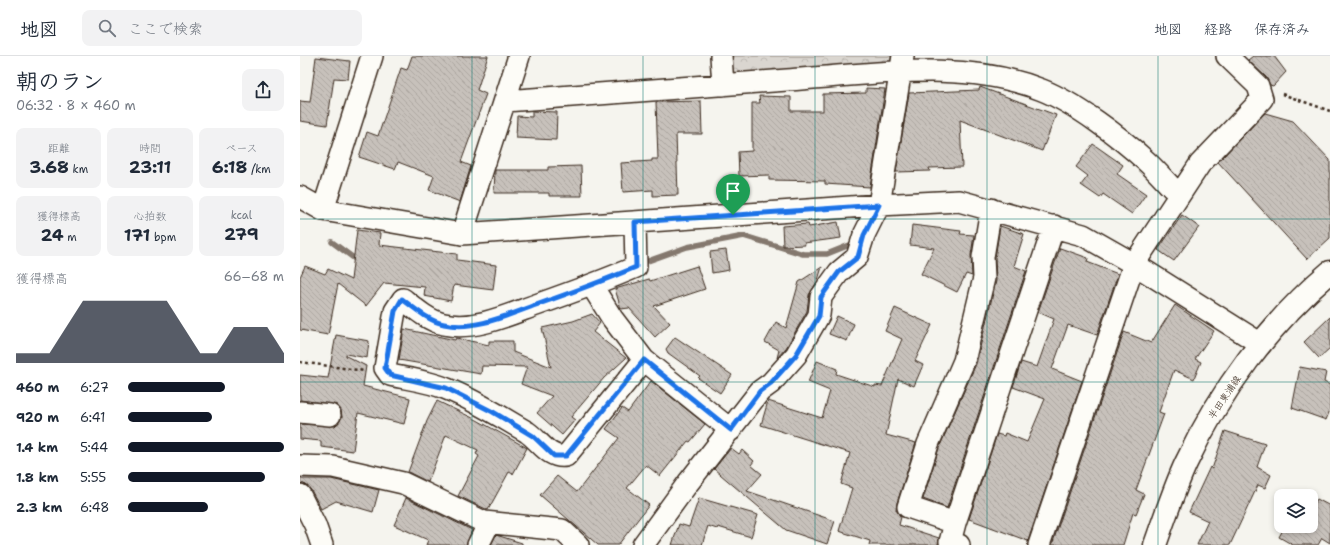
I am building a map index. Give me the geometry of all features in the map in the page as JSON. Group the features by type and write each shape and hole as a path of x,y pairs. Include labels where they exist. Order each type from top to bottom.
{"main road":[{"name":"半田東浦線","path":"1155,545 1186,464 1204,426 1261,344 1306,293 1330,272"}],"street":[{"path":"372,56 309,207 462,234 879,205 959,201 1083,235 1134,264 1261,344"},
{"path":"462,234 519,56"},
{"path":"721,56 723,85"},
{"path":"1039,545 1134,264 1178,194 1213,148 1262,99 1258,86 1227,56"},
{"path":"505,101 723,85 902,64 971,72 997,76 1044,90 1108,130 1146,161 1178,194"},
{"path":"643,545 688,483 760,391 771,383 796,355 819,316 821,297 839,272 858,257 864,235 879,205 902,64"},
{"path":"955,523 908,506 928,444 964,361 984,278 983,257 991,209"},
{"path":"635,222 636,267 592,286 493,320 467,326 443,324 419,312 402,299 395,311 385,368 390,375 446,388 493,412 533,436 554,456 560,457 566,456 644,360"},
{"path":"960,545 950,542 955,523 1054,226"},
{"path":"592,286 612,318 644,360 731,430"},
{"path":"300,412 330,415"},
{"path":"300,466 333,467 403,483 474,519 489,523 562,530 578,545"},
{"path":"300,495 315,525 322,545"},
{"path":"478,545 489,523"}],"path":[{"path":"1260,93 1276,92 1330,111"},
{"path":"300,362 390,375"}],"green space":[{"path":"726,56 891,56 890,65 727,75"}],"building":[{"path":"412,56 488,56 477,90 486,94 461,162 471,166 460,202 429,190 434,176 398,162 395,169 359,157 367,132 378,136 401,68 407,70"},
{"path":"1253,56 1274,56 1286,72 1273,86 1270,85 1266,77 1248,60"},
{"path":"316,57 350,61 348,79 334,78 327,125 300,121 300,101 310,102"},
{"path":"980,87 1056,115 1042,151 960,120 962,167 929,168 930,171 896,172 909,93 979,90"},
{"path":"866,88 885,89 870,187 825,184 825,181 769,180 769,175 739,176 738,152 752,151 752,103 760,103 759,96 791,97 791,111 823,111 823,94 866,93"},
{"path":"701,101 702,134 676,134 678,195 653,196 653,190 623,192 621,163 652,161 652,159 658,159 656,102"},
{"path":"532,111 557,112 556,140 516,138 517,116 532,117"},
{"path":"1265,113 1293,121 1330,160 1330,238 1307,259 1218,162"},
{"path":"1093,144 1123,165 1117,174 1146,194 1132,214 1103,194 1100,198 1081,185 1088,176 1076,167"},
{"path":"581,166 582,196 549,196 549,193 494,193 495,170 548,170 548,167"},
{"path":"1182,215 1199,227 1174,261 1158,250"},
{"path":"838,222 841,238 804,243 805,245 783,246 782,226 808,224 809,227"},
{"path":"912,225 961,231 960,234 974,235 971,255 972,276 966,274 957,292 921,274 934,248 910,245"},
{"path":"1000,226 1024,234 1014,266 1026,271 947,508 923,499 939,448 976,364 996,281 995,258"},
{"path":"357,230 380,233 379,245 457,254 457,260 496,265 493,290 454,285 451,301 424,296 425,287 384,283 366,306 338,284 328,335 300,330 300,277 305,266 325,274 328,269 351,280"},
{"path":"1060,248 1088,258 1087,262 1118,274 1097,335 1068,325 1052,369 1082,381 1028,541 969,519 997,434 1004,436 1005,433 1027,442 1045,399 1013,387 1021,362 1037,367 1054,319 1038,312"},
{"path":"726,250 729,270 712,273 710,252"},
{"path":"697,266 705,289 654,306 670,323 655,337 629,308 621,309 615,289 649,279 650,281"},
{"path":"822,267 818,280 809,295 807,311 786,348 777,358 779,350 765,342 776,322 786,328 799,282"},
{"path":"1175,305 1214,331 1195,359 1201,362 1194,379 1174,370 1159,412 1164,414 1136,490 1144,494 1136,514 1133,513 1123,545 1052,545 1124,332 1151,343"},
{"path":"895,308 932,325 915,361 923,365 914,386 898,379 886,435 916,443 896,510 901,517 899,525 939,538 938,545 869,545 870,541 839,531 852,488 841,484 850,453 761,425 768,401 822,418 830,391 808,382 817,361 837,369 836,374 875,387 875,385 882,386 902,339 885,331"},
{"path":"592,314 600,323 593,332 626,358 604,378 571,417 575,420 562,435 537,413 552,396 521,384 527,367 482,366 481,374 399,360 404,329 455,340 456,338 489,345 489,341 513,341 513,352 551,367 542,328 573,321"},
{"path":"837,316 854,324 847,341 829,334"},
{"path":"1330,317 1330,348 1319,358 1304,342"},
{"path":"336,335 369,341 367,358 346,354 346,356 366,366 363,386 410,398 404,424 358,413 353,451 321,447 321,441 300,439 300,424 335,426 342,417 341,410 337,405 300,400 300,375 328,378"},
{"path":"675,337 732,375 720,393 698,378 700,376 668,353 666,349"},
{"path":"1300,367 1326,372 1324,382 1330,385 1330,410 1326,420 1292,408"},
{"path":"651,381 705,424 690,442 688,441 660,476 646,465 627,488 649,505 618,545 598,545 540,495 557,476 577,492 619,438 606,429 622,408 628,412"},
{"path":"437,401 477,420 527,448 513,474 509,472 488,510 458,496 479,456 476,454 478,450 446,435 428,482 408,472 427,421"},
{"path":"1225,431 1265,444 1257,467 1271,475 1265,488 1258,485 1230,545 1197,545 1208,521 1189,512 1210,467 1212,469"},
{"path":"731,448 739,454 742,450 754,461 751,465 762,474 747,491 835,521 827,544 786,530 714,469"},
{"path":"300,479 331,479 379,490 373,512 336,501 321,509 311,490 306,485 300,483"},
{"path":"406,498 472,530 466,545 426,545 428,540 394,525"},
{"path":"699,498 758,515 751,537 718,527 717,529 708,526 702,545 672,545 679,524 689,527"},
{"path":"1318,500 1330,506 1330,543 1322,538 1318,545 1293,545 1279,537 1281,533 1318,533"},
{"path":"496,535 522,543 522,545 491,545"}],"waterway":[{"path":"648,261 687,247 744,236 803,254 827,254 852,244"},
{"path":"332,242 359,262"}],"route":[{"path":"879,205 864,235 858,257 839,272 821,297 819,316 796,355 771,383 760,391 731,430 644,360 566,456 554,456 533,436 493,412 446,388 390,375 385,368 395,311 402,299 419,312 443,324 467,326 493,320 592,286 636,267 635,222 733,215 879,205"}]}
